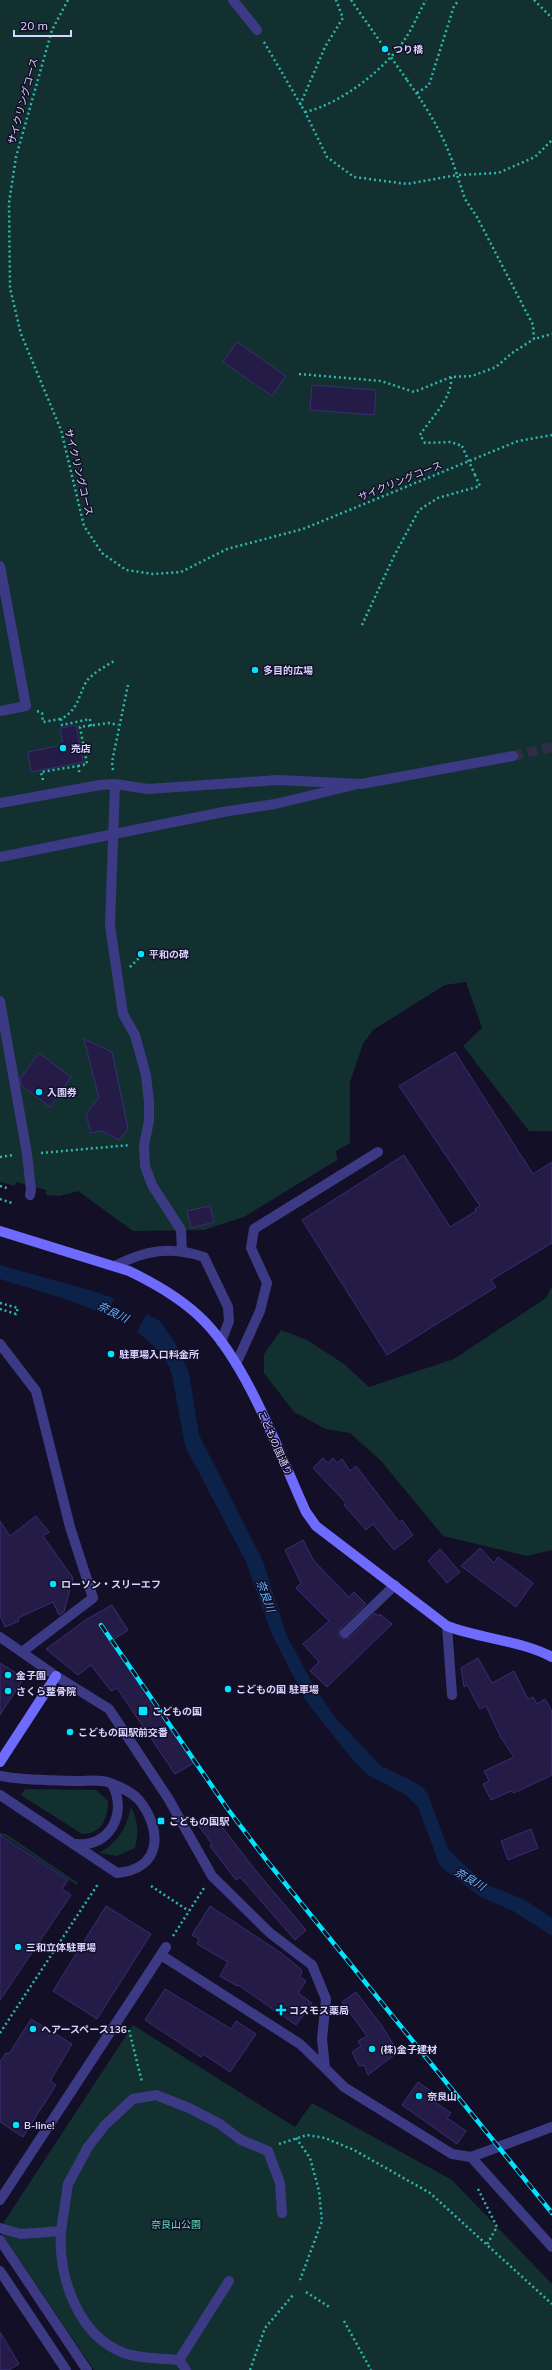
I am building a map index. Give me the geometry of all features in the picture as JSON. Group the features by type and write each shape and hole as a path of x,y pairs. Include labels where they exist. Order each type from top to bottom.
{"main road":[{"name":"こどもの国通り","path":"0,1231 115,1266 146,1279 183,1303 206,1322 236,1364 257,1403 306,1512 316,1526 447,1626 469,1635 526,1646 552,1656"},
{"path":"0,1762 56,1676"}],"street":[{"path":"233,0 257,30"},
{"path":"0,566 26,706 0,711"},
{"path":"0,857 223,812 275,804 361,784 513,756"},
{"path":"0,803 82,787 115,784 148,789 278,780 361,784"},
{"path":"115,784 110,926 123,1014 135,1035 146,1074 149,1102 149,1121 144,1145 144,1166 152,1185 181,1230 182,1252"},
{"path":"0,1002 27,1154 31,1190 30,1194"},
{"path":"236,1364 260,1311 267,1283 251,1248 254,1229 378,1152"},
{"path":"115,1266 132,1257 158,1250 182,1252 204,1257 228,1307 229,1321 221,1342"},
{"path":"0,1344 36,1391 70,1527 93,1598 22,1652"},
{"path":"345,1633 395,1586"},
{"path":"447,1626 452,1695"},
{"path":"0,1637 56,1676 109,1709 168,1798 212,1876 270,1933 312,1965 326,1999 322,2039 325,2068"},
{"path":"0,1776 20,1780 108,1782 138,1799 153,1826 156,1843 151,1855 142,1867 132,1872 117,1873 92,1858 76,1844 0,1795"},
{"path":"76,1844 85,1845 106,1836 114,1823 119,1802 112,1784"},
{"path":"0,2200 164,1951 300,2044 344,2087 452,2154 471,2157 552,2127"},
{"path":"186,2370 179,2360 126,2354 111,2347 89,2328 68,2288 61,2258 61,2231 68,2184 88,2147 105,2125 134,2099 156,2095 189,2108 220,2124 241,2140 268,2151 280,2183 282,2213"},
{"path":"471,2157 552,2247"},
{"path":"0,2228 21,2234 61,2231"},
{"path":"0,2240 87,2370"},
{"path":"0,2271 66,2370"},
{"path":"179,2360 229,2281"}],"path":[{"name":"サイクリングコース","path":"68,0 52,30 16,157 9,202 10,288 21,334 62,430 74,474 84,526 102,553 126,570 154,574 181,572 227,549 303,529 518,441 552,435"},
{"path":"300,105 325,47 342,18 336,0"},
{"path":"351,0 417,93 448,145 465,199 478,217 533,324 534,339"},
{"path":"305,112 333,102 371,76 407,37 426,0"},
{"path":"417,93 429,85 454,6 459,0"},
{"path":"534,0 552,18"},
{"path":"257,30 305,112 327,157 354,177 407,184 457,175 498,173 535,157 552,140"},
{"path":"299,374 381,381 414,392 451,377 472,376 496,367 512,353 534,339 552,334"},
{"path":"362,625 394,556 419,510 438,498 480,486 462,446 451,442 425,443 420,435 448,392 452,384 451,377"},
{"path":"42,713 43,722 60,719 69,714 78,704 87,680 114,661"},
{"path":"115,784 112,762 118,725 128,685"},
{"path":"60,719 62,725 90,719 91,726"},
{"path":"47,794 41,772 87,764 80,727 109,722 118,725"},
{"path":"78,766 82,787"},
{"path":"0,1157 85,1148 144,1145"},
{"path":"0,1186 7,1188"},
{"path":"0,1199 12,1203"},
{"path":"0,1302 18,1308 16,1314 0,1309"},
{"path":"164,1951 212,1876"},
{"path":"0,2033 98,1884"},
{"path":"151,1886 189,1911"},
{"path":"128,2026 142,2082"},
{"path":"268,2151 278,2144 307,2135 325,2138 387,2169 430,2194 486,2246 511,2265 552,2304"},
{"path":"296,2138 310,2158 319,2190 322,2220 300,2280"},
{"path":"476,2184 497,2227 486,2246"},
{"path":"306,2292 331,2308"},
{"path":"250,2370 265,2328 293,2295"},
{"path":"344,2321 371,2370"}],"green space":[{"path":"0,0 552,0 552,1131 529,1131 463,1046 482,1028 466,982 445,985 373,1030 363,1044 350,1082 350,1143 336,1151 337,1160 244,1217 204,1230 133,1231 78,1191 60,1196 46,1195 46,1190 16,1182 15,1186 0,1182"},
{"path":"552,1286 552,1550 527,1556 443,1536 382,1462 350,1433 326,1429 294,1412 264,1373 264,1354 281,1330 307,1340 344,1364 369,1387 454,1359 546,1298"},
{"path":"25,1789 96,1790 108,1801 105,1819 99,1828 89,1833 82,1834 21,1795"},
{"path":"131,1807 137,1827 135,1848 117,1856 98,1853 105,1850 116,1840 127,1822"},
{"path":"0,1833 6,1834 78,1883 77,1885 4,1836 0,1836"},
{"name":"奈良山公園","path":"133,2025 295,2127 312,2103 452,2180 552,2284 552,2370 94,2370 0,2231 0,2228"}],"water":[{"name":"奈良川","path":"0,1265 96,1292 122,1301 160,1321 175,1343 189,1373 199,1435 263,1561 286,1634 310,1679 333,1715 381,1766 407,1778 422,1787 428,1794 448,1849 486,1884 525,1900 552,1918 552,1936 513,1911 481,1897 440,1866 418,1807 406,1795 368,1775 352,1759 306,1701 271,1632 246,1562 185,1446 172,1375 162,1355 146,1339 124,1324 99,1312 0,1279"}],"pier":[{"path":"115,1297 147,1313 135,1335 104,1317"}],"building":[{"path":"237,342 286,376 272,396 223,362"},
{"path":"312,385 376,390 374,415 310,410"},
{"name":"売店","path":"76,725 83,762 31,772 28,752 63,745 60,728"},
{"path":"84,1039 112,1052 128,1129 119,1140 102,1131 91,1133 86,1114 99,1098"},
{"path":"455,1052 533,1174 552,1162 552,1243 491,1280 496,1287 387,1355 302,1220 404,1155 450,1227 476,1211 475,1209 480,1206 399,1086"},
{"path":"39,1053 71,1077 50,1107 21,1085 20,1079"},
{"path":"210,1206 214,1222 191,1228 187,1211"},
{"path":"323,1458 328,1463 333,1458 337,1463 342,1459 350,1471 356,1466 400,1523 402,1520 413,1535 394,1550 373,1524 366,1530 344,1505 346,1503 313,1468"},
{"path":"36,1516 49,1532 43,1536 73,1578 64,1612 59,1615 53,1602 18,1618 19,1621 5,1627 0,1615 0,1521 10,1536"},
{"path":"303,1540 314,1561 349,1597 354,1592 366,1604 340,1629 339,1634 341,1638 349,1638 375,1613 379,1616 380,1614 392,1624 327,1687 310,1671 319,1662 303,1644 329,1621 296,1588 301,1583 285,1550"},
{"path":"480,1548 494,1563 498,1557 533,1583 516,1607 461,1566"},
{"path":"440,1549 460,1572 447,1583 428,1561"},
{"path":"112,1605 128,1630 110,1642 194,1763 175,1774 117,1688 111,1691 91,1665 78,1675 46,1649 87,1619"},
{"path":"478,1658 492,1683 514,1671 528,1699 533,1697 537,1704 545,1699 552,1711 552,1775 514,1793 511,1791 491,1800 483,1784 489,1781 484,1771 514,1757 501,1738 486,1706 480,1709 467,1685 464,1687 461,1668"},
{"path":"0,1663 24,1678 0,1715"},
{"path":"213,1815 256,1871 306,1930 295,1940 240,1877 236,1880 210,1846 212,1844 198,1825"},
{"path":"531,1829 538,1848 508,1860 501,1841"},
{"name":"三和立体駐車場","path":"0,1835 68,1880 62,1889 71,1895 0,2000"},
{"path":"106,1906 151,1934 97,2019 53,1991"},
{"path":"210,1906 281,1953 302,1970 300,1977 306,1981 298,1993 312,2003 296,2025 238,1985 237,1986 220,1976 228,1962 197,1944 199,1939 192,1935"},
{"path":"165,1989 231,2029 236,2021 256,2034 230,2072 203,2054 201,2057 145,2020"},
{"path":"356,1992 382,2026 398,2052 368,2075 364,2065 359,2066 352,2052 361,2046 358,2041 367,2036 342,2002"},
{"path":"31,2019 72,2044 50,2081 56,2085 23,2137 0,2122 0,2062 6,2053 9,2054"},
{"path":"418,2082 434,2093 430,2099 451,2113 447,2118 466,2131 457,2144 402,2105"},
{"path":"0,2332 19,2364 9,2370 0,2370"}],"tunnel":[{"path":"513,756 552,747"}],"railway":[{"path":"101,1625 227,1808 267,1861 552,2213"}],"place":[{"name":"つり橋","path":"385,49"},
{"name":"多目的広場","path":"255,670"},
{"name":"売店","path":"63,748"},
{"name":"平和の碑","path":"141,954"},
{"name":"入園券","path":"39,1092"},
{"name":"駐車場入口料金所","path":"111,1354"},
{"name":"ローソン・スリーエフ","path":"53,1584"},
{"name":"金子園","path":"8,1675"},
{"name":"こどもの国 駐車場","path":"228,1689"},
{"name":"さくら整骨院","path":"8,1691"},
{"name":"こどもの国","path":"143,1711"},
{"name":"こどもの国駅前交番","path":"70,1732"},
{"name":"こどもの国駅","path":"161,1821"},
{"name":"三和立体駐車場","path":"18,1947"},
{"name":"コスモス薬局","path":"281,2010"},
{"name":"ヘアースペース136","path":"33,2029"},
{"name":"(株)金子建材","path":"372,2049"},
{"name":"奈良山","path":"419,2096"},
{"name":"B-line!","path":"16,2125"}]}
